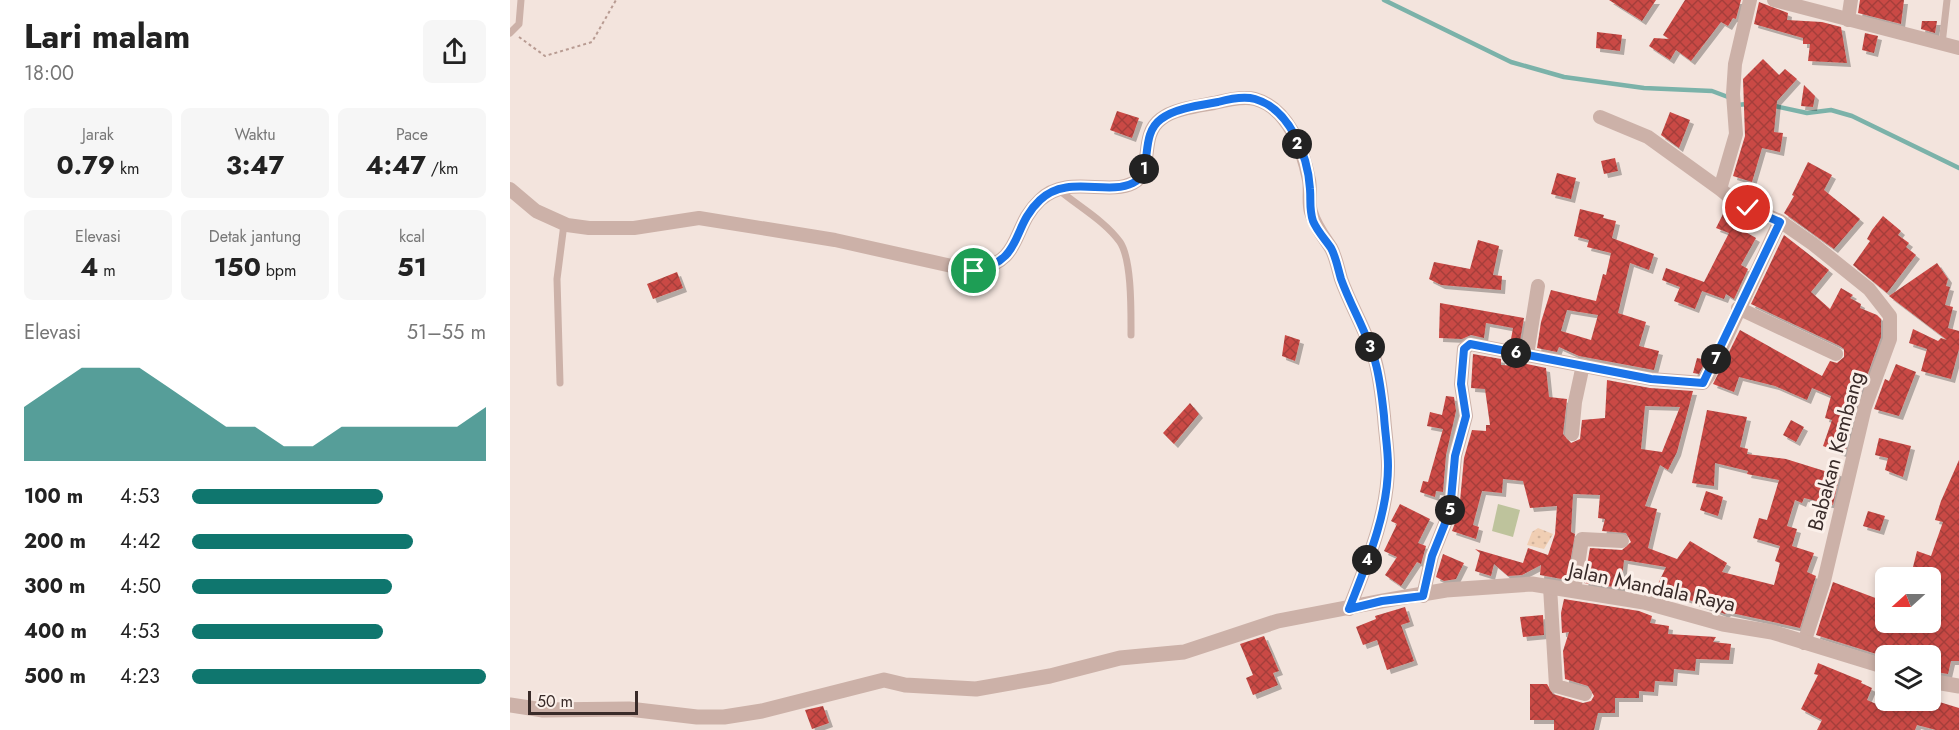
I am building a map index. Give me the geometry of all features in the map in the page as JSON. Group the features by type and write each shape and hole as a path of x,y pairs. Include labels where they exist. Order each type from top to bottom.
{"street":[{"path":"1720,189 1736,134 1733,94 1735,64 1750,0"},
{"path":"1774,0 1811,5 1848,20 1959,48"},
{"path":"1848,20 1851,0"},
{"path":"510,189 536,211 564,224 589,228 634,228 699,218 835,240 974,271 989,267 1001,260 1014,247 1028,212 1041,198 1059,190 1074,187 1132,184 1144,172 1148,134 1154,124 1164,116 1231,99 1254,99 1277,110 1292,130 1306,167 1311,190 1309,208 1314,224 1332,250 1375,360 1381,388 1388,468 1385,498 1366,565 1349,609"},
{"name":"Babakan Kembang","path":"1600,117 1648,137 1736,202 1780,222 1869,289 1890,316 1892,331 1865,407 1824,581 1804,643"},
{"path":"1423,596 1432,556 1450,511 1455,456 1466,416 1461,384 1464,349 1470,344 1651,379 1703,383 1709,375 1738,308 1780,222"},
{"path":"1527,355 1538,286"},
{"path":"1738,308 1836,354"},
{"path":"1572,435 1575,402 1583,365"},
{"path":"1574,591 1582,539 1622,541"},
{"name":"Jalan Mandala Raya","path":"510,705 543,710 587,712 629,709 697,717 724,717 818,698 869,682 884,680 905,685 976,689 1050,676 1120,658 1184,652 1278,621 1382,601 1423,596 1446,590 1532,584 1644,602 1723,624 1772,632 1875,664"},
{"path":"1550,587 1556,686 1585,694"},
{"path":"1941,683 1959,686"}],"lane":[{"path":"511,32 519,24 521,0"},
{"path":"1942,44 1947,0"},
{"path":"1074,187 1081,209"},
{"path":"1059,190 1109,229 1121,243 1127,267 1131,335"},
{"path":"560,383 557,279 564,224"}],"path":[{"path":"511,32 545,56 592,42 616,0"}],"green space":[{"path":"1498,504 1520,510 1513,537 1492,531"}],"sand":[{"path":"1538,528 1553,534 1544,549 1527,545 1532,532"}],"building":[{"path":"1609,0 1656,0 1642,21"},
{"path":"1685,0 1741,0 1736,19 1733,18 1728,26 1721,22 1691,61 1676,50 1670,60 1649,46 1654,38 1669,39 1663,35"},
{"path":"1860,0 1904,0 1901,24 1858,13"},
{"path":"1759,2 1788,13 1787,20 1822,22 1841,27 1847,63 1808,61 1810,44 1803,44 1803,38 1754,24"},
{"path":"1922,21 1937,21 1935,33 1921,29"},
{"path":"1597,32 1622,35 1620,51 1596,48"},
{"path":"1865,33 1878,36 1874,53 1862,50"},
{"path":"1763,59 1779,75 1785,69 1797,79 1777,101 1774,132 1783,133 1780,152 1762,148 1752,182 1733,176 1745,136 1743,79"},
{"path":"1804,85 1815,96 1813,107 1801,106"},
{"path":"1117,111 1139,118 1132,138 1110,130"},
{"path":"1670,112 1690,120 1679,148 1661,135"},
{"path":"1615,158 1618,171 1604,174 1601,161"},
{"path":"1808,162 1832,175 1824,190 1860,219 1834,249 1784,213 1794,196 1792,195"},
{"path":"1557,173 1576,178 1571,199 1551,194"},
{"path":"1580,209 1604,215 1603,218 1616,221 1612,238 1654,254 1649,270 1630,263 1618,313 1646,322 1639,346 1659,351 1654,370 1579,356 1559,347 1557,352 1537,348 1541,322 1551,290 1596,301 1603,274 1606,275 1611,253 1587,247 1589,240 1574,236","holes":["1567,310 1598,315 1591,340 1561,331"]},
{"path":"1723,214 1738,221 1735,226 1756,238 1741,265 1748,269 1734,299 1726,294 1724,299 1702,291 1695,309 1674,301 1680,287 1662,280 1666,268 1704,282 1729,233 1716,228"},
{"path":"1883,216 1901,231 1898,235 1909,243 1906,247 1916,255 1887,293 1853,265 1870,241 1867,239 1872,230"},
{"path":"1784,235 1829,270 1811,292 1830,309 1841,288 1853,295 1850,298 1861,304 1860,308 1881,319 1881,337 1857,404 1845,454 1823,446 1832,420 1825,418 1831,396 1812,388 1807,400 1775,386 1739,377 1734,392 1713,384 1740,330 1822,376 1830,361 1837,363 1844,357 1844,349 1840,346 1751,304"},
{"path":"1478,240 1499,246 1493,275 1502,276 1501,290 1441,285 1429,279 1434,262 1470,269"},
{"path":"1937,263 1948,279 1946,286 1950,287 1945,305 1953,307 1948,328 1959,331 1959,349 1951,379 1921,371 1927,349 1909,343 1913,329 1938,341 1941,338 1947,340 1889,296"},
{"path":"677,272 683,288 653,299 647,284"},
{"path":"1440,303 1524,318 1520,341 1511,339 1513,328 1486,323 1484,338 1471,335 1462,339 1439,338"},
{"path":"1285,335 1300,340 1295,361 1282,356"},
{"path":"1473,354 1501,359 1501,365 1522,366 1522,363 1546,368 1549,397 1567,399 1563,434 1571,443 1580,439 1582,420 1605,418 1607,380 1650,388 1693,391 1677,452 1668,470 1660,465 1645,506 1657,509 1648,548 1677,559 1690,541 1727,563 1722,572 1774,585 1780,563 1775,561 1780,546 1753,538 1759,518 1767,520 1779,480 1747,474 1748,471 1715,463 1714,486 1692,483 1707,410 1747,417 1740,447 1748,449 1747,454 1786,459 1831,473 1832,471 1840,473 1833,505 1804,498 1802,503 1795,500 1787,526 1797,529 1792,546 1814,553 1807,572 1816,576 1800,628 1727,612 1725,614 1657,586 1666,567 1624,560 1621,588 1584,583 1590,548 1622,550 1631,542 1626,533 1602,531 1605,519 1598,518 1600,495 1573,494 1571,532 1575,534 1567,580 1540,575 1541,565 1522,575 1508,576 1494,564 1491,576 1475,571 1480,553 1475,549 1523,563 1528,548 1548,555 1555,534 1557,506 1530,508 1523,481 1503,479 1502,493 1482,491 1473,525 1479,527 1476,539 1452,531 1459,512 1464,458 1472,430 1486,431 1486,425 1490,425 1485,389 1471,388","holes":["1645,406 1680,407 1662,452 1641,449"]},
{"path":"1697,358 1706,360 1699,374 1693,373"},
{"path":"1896,364 1916,372 1899,416 1874,409 1885,379 1889,381"},
{"path":"1446,396 1454,397 1456,411 1446,455 1443,492 1436,491 1435,497 1420,492 1423,481 1428,482 1443,429 1427,426 1430,412 1442,415"},
{"path":"1190,403 1199,414 1174,444 1163,433"},
{"path":"1791,420 1804,427 1796,442 1783,435"},
{"path":"1879,438 1911,446 1903,477 1885,470 1888,458 1875,455"},
{"path":"1959,460 1959,661 1951,661 1948,674 1941,673 1941,645 1875,645 1875,654 1816,635 1833,582 1875,598 1875,633 1941,633 1941,567 1913,567 1917,551 1931,556 1943,522 1935,520"},
{"path":"1706,491 1723,497 1718,516 1700,510"},
{"path":"1400,504 1430,519 1418,543 1426,546 1421,564 1417,562 1401,586 1385,575 1397,557 1384,551 1397,524 1391,521"},
{"path":"1868,511 1885,516 1880,531 1863,526"},
{"path":"1443,554 1464,563 1456,579 1444,581 1436,577"},
{"path":"1564,599 1639,611 1652,616 1650,623 1669,626 1668,634 1716,637 1713,642 1731,644 1729,660 1696,659 1695,671 1674,669 1673,682 1655,681 1654,692 1639,691 1639,698 1615,698 1615,713 1598,713 1594,730 1554,730 1554,720 1530,720 1530,684 1547,684 1553,694 1583,703 1591,701 1594,696 1588,686 1565,679 1563,651 1569,632 1562,633 1561,613"},
{"path":"1405,607 1410,622 1401,625 1414,661 1387,670 1377,640 1363,645 1356,627 1376,619 1375,616"},
{"path":"1543,615 1544,635 1523,637 1520,617"},
{"path":"1264,636 1279,671 1273,673 1278,685 1253,695 1246,678 1253,675 1240,644"},
{"path":"1818,663 1862,681 1861,683 1872,688 1867,700 1875,703 1875,711 1941,711 1941,702 1959,708 1959,730 1936,730 1917,725 1915,730 1817,730 1822,720 1801,709 1818,675 1814,674"},
{"path":"823,706 829,723 812,729 805,710"}],"waterway":[{"path":"1384,0 1511,62 1564,77 1644,88 1712,91 1728,97 1737,105 1747,104"},
{"path":"1770,105 1807,113 1831,110 1852,116 1959,168"}],"route":[{"path":"974,271 989,267 1001,260 1014,247 1028,212 1041,198 1054,190 1082,186 1132,184 1139,179 1144,172 1148,134 1154,124 1164,116 1231,99 1254,99 1277,110 1292,130 1306,167 1311,190 1309,208 1314,224 1332,250 1343,285 1375,360 1381,388 1388,468 1385,498 1366,565 1349,609 1382,601 1423,596 1432,556 1450,511 1455,456 1466,416 1461,384 1464,349 1470,344 1651,379 1703,383 1706,381 1780,222 1748,208"}]}
